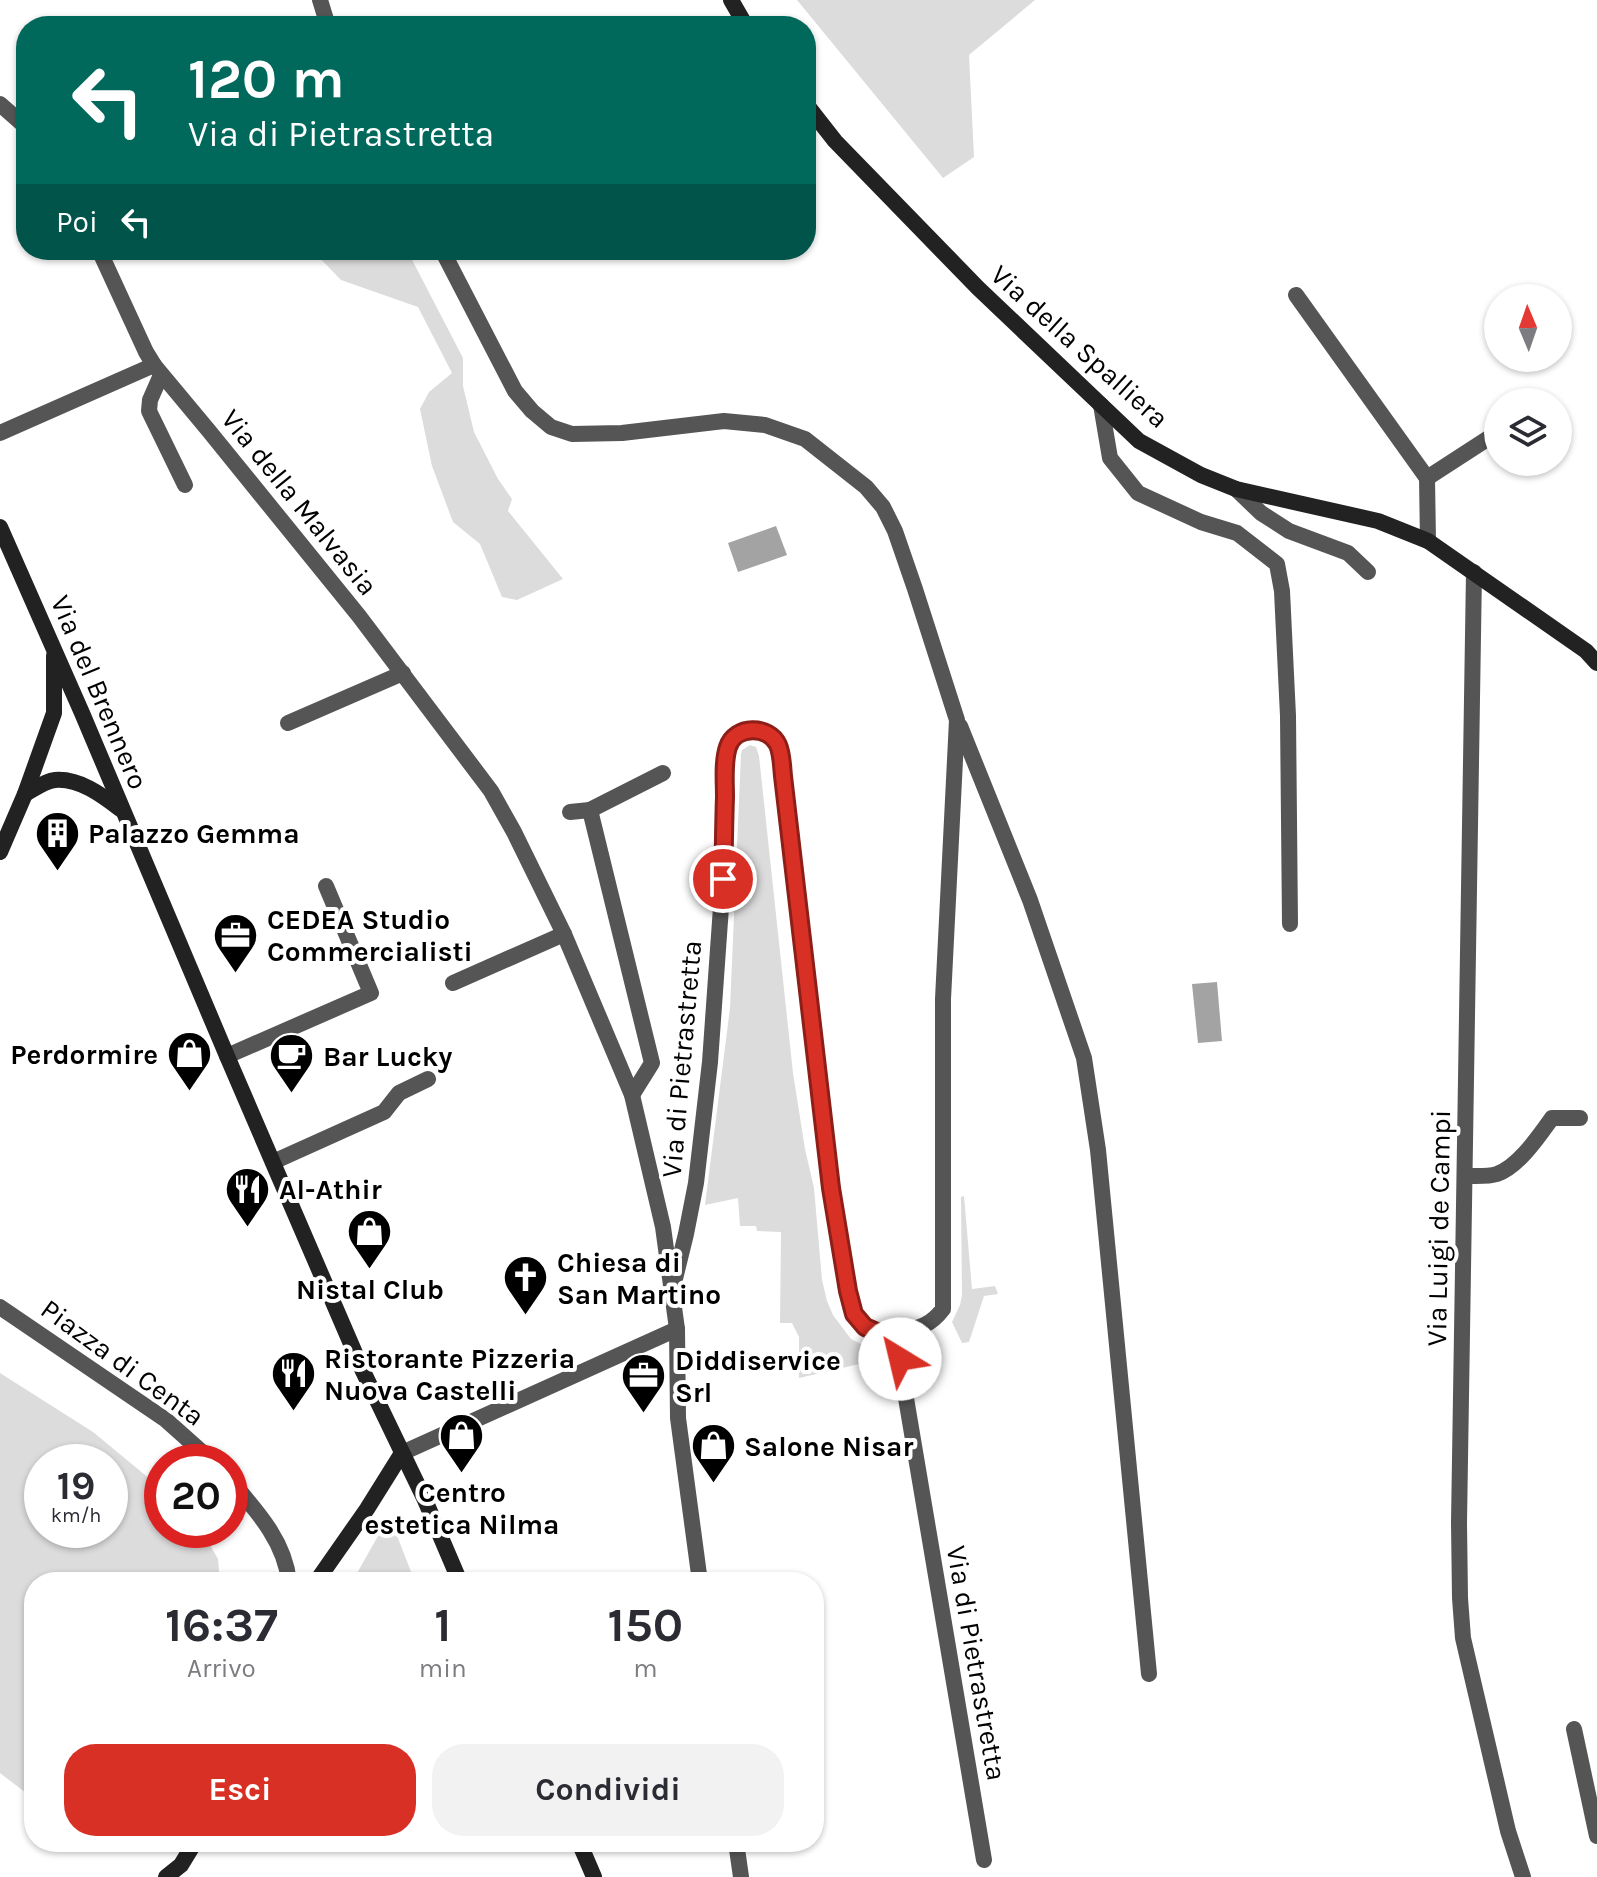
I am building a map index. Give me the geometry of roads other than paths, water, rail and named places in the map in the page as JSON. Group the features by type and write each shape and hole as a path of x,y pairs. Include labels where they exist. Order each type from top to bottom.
{"main road":[{"name":"Via della Spalliera","path":"816,117 835,141 978,288 1139,441 1201,475 1236,489 1378,521 1428,541 1586,651 1597,663"},
{"name":"Via del Brennero","path":"0,527 361,1367 456,1572"},
{"path":"0,852 54,713 54,650"},
{"path":"25,794 52,780 69,781 102,794 123,812"},
{"path":"323,1572 402,1453"},
{"path":"166,1877 181,1865 190,1852"},
{"path":"184,1877 193,1852"},
{"path":"583,1852 594,1877"}],"street":[{"path":"0,104 16,118"},
{"name":"Via della Malvasia","path":"104,260 157,370 403,673 491,791 564,934 632,1095 663,1227 677,1329 678,1418 699,1572"},
{"path":"447,260 515,391 551,427 572,434 597,434 724,421 765,425 805,439 866,487 883,507 895,531 957,720 1030,900 1084,1058 1098,1150 1149,1674"},
{"path":"1296,295 1427,478 1428,541"},
{"path":"157,370 149,411 185,485"},
{"path":"0,433 157,370"},
{"path":"1101,405 1110,458 1138,493 1201,522 1237,533 1277,564 1282,591 1288,716 1290,924"},
{"path":"1427,478 1484,441"},
{"path":"1236,489 1261,513 1289,531 1348,553 1368,572"},
{"name":"Via Luigi de Campi","path":"1474,572 1460,1598 1463,1638 1508,1831 1523,1877"},
{"path":"288,723 403,673"},
{"path":"895,1333 925,1327 943,1309 943,999 957,720"},
{"name":"Via di Pietrastretta","path":"672,1291 696,1183 710,1062 723,879 728,747 734,737 741,733 765,731 777,744 783,776 831,1188 848,1291 854,1314 865,1327 879,1333 895,1333 984,1860"},
{"path":"570,812 590,810 663,773"},
{"path":"590,810 652,1063 632,1095"},
{"path":"227,1056 371,993 326,886"},
{"path":"453,983 564,934"},
{"path":"273,1162 384,1112 399,1093 428,1079"},
{"path":"1465,1176 1495,1175 1512,1166 1552,1118 1580,1118"},
{"name":"Piazza di Centa","path":"0,1307 166,1420 193,1444"},
{"path":"402,1453 677,1329"},
{"path":"248,1501 267,1524 286,1572"},
{"path":"1574,1729 1597,1836"},
{"path":"737,1852 741,1877"}],"place":[{"name":"Palazzo Gemma","path":"57,872"},
{"name":"CEDEA Studio Commercialisti","path":"236,974"},
{"name":"Perdormire","path":"189,1093"},
{"name":"Bar Lucky","path":"292,1095"},
{"name":"Al-Athir","path":"248,1228"},
{"name":"Nistal Club","path":"370,1271"},
{"name":"Chiesa di San Martino","path":"526,1317"},
{"name":"Ristorante Pizzeria Nuova Castelli","path":"293,1413"},
{"name":"Diddiservice Srl","path":"644,1415"},
{"name":"Centro estetica Nilma","path":"462,1474"},
{"name":"Salone Nisar","path":"713,1485"}]}
